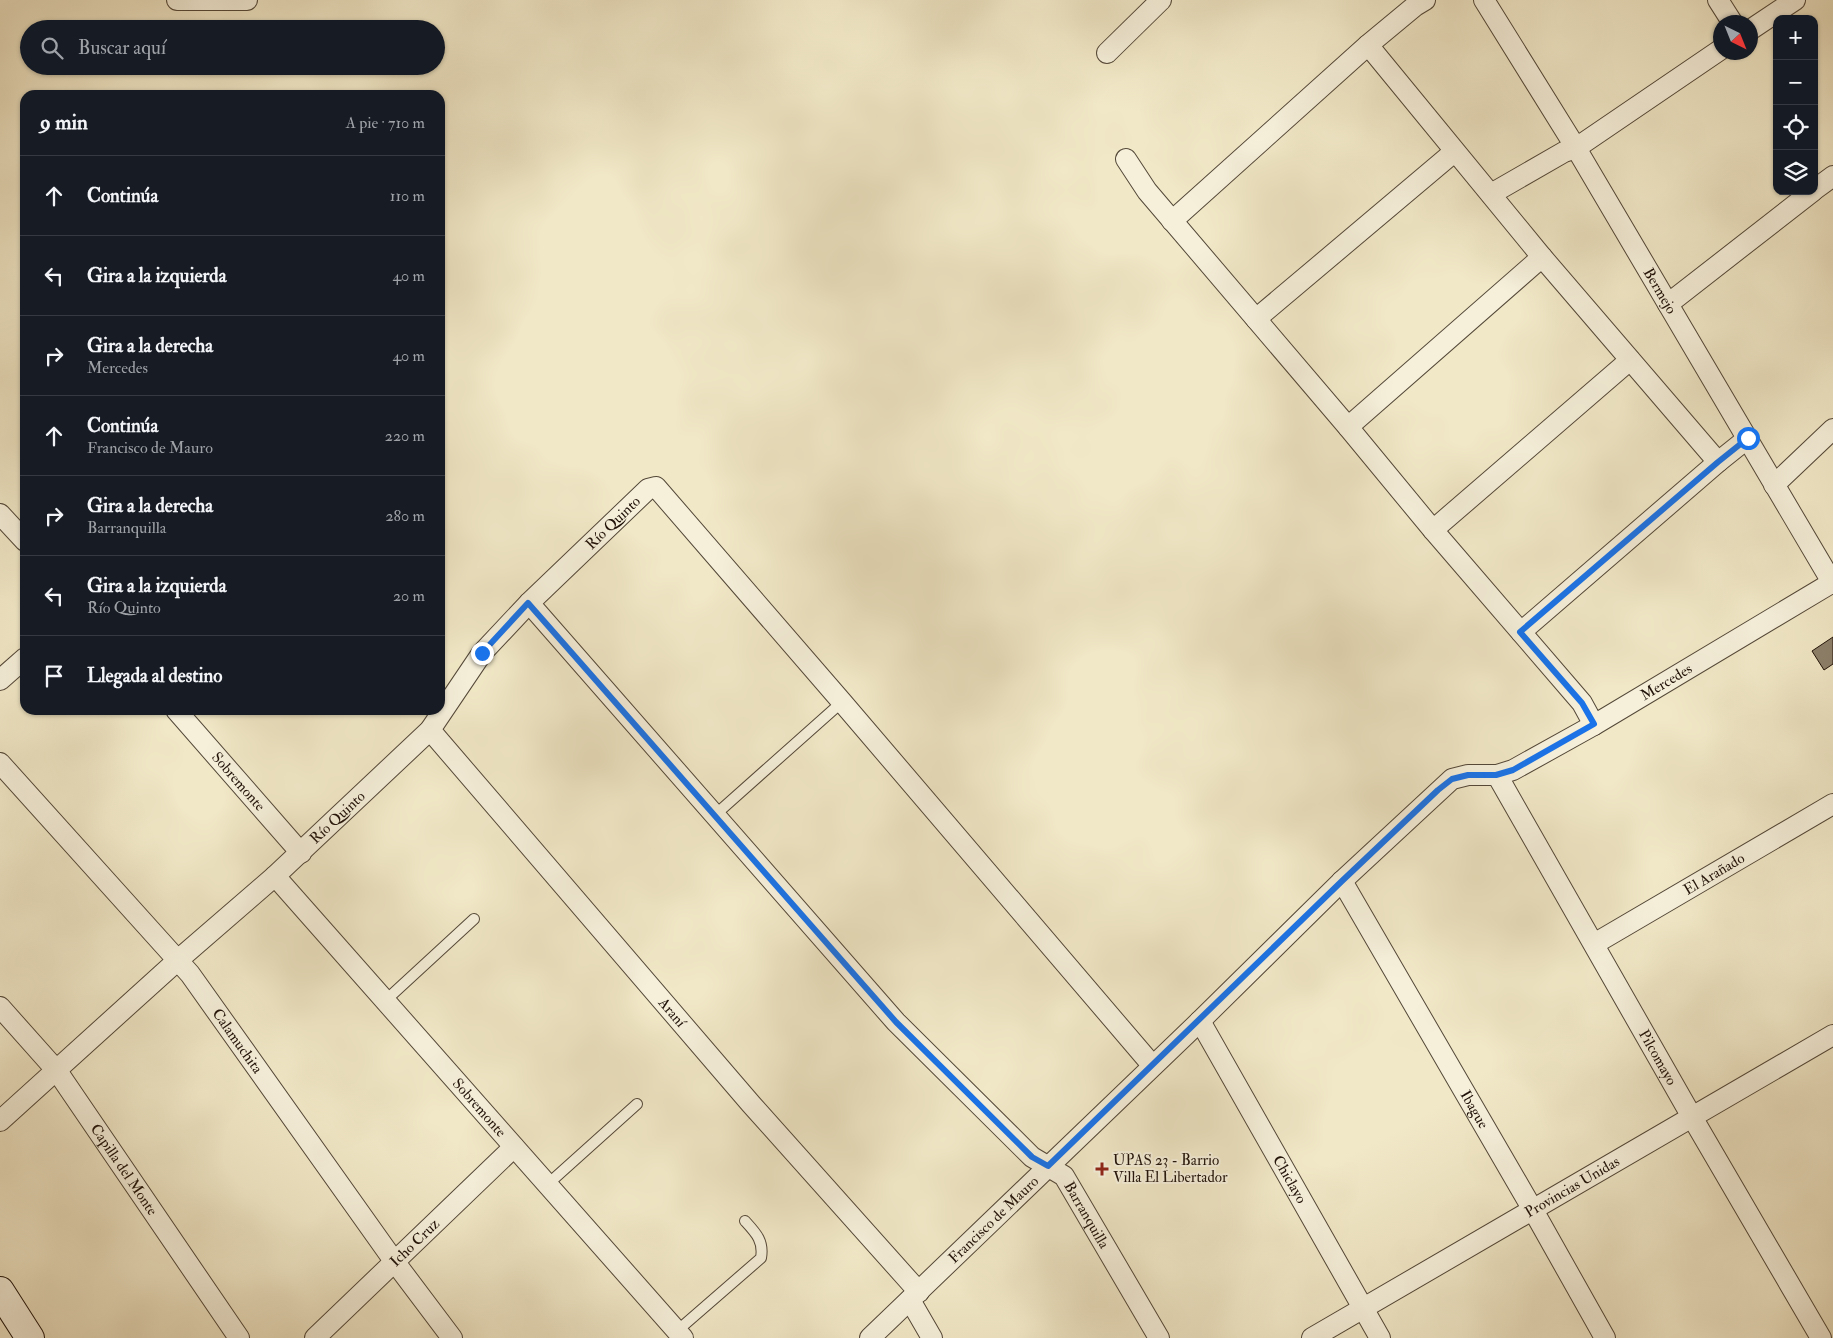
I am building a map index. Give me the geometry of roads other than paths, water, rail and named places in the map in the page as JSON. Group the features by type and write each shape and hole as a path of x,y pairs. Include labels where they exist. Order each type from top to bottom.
{"main road":[{"path":"0,1291 30,1338"}],"street":[{"path":"177,0 247,0"},
{"path":"1107,53 1161,0"},
{"path":"1172,221 1368,45 1425,0"},
{"name":"Bermejo","path":"1484,0 1576,148 1833,583"},
{"path":"1718,0 1728,15"},
{"path":"1758,25 1795,0"},
{"path":"1368,45 1542,257 1718,462"},
{"path":"1491,194 1564,152 1576,148 1713,55"},
{"path":"1256,319 1454,152"},
{"path":"1126,159 1147,191 1433,530 1582,703 1594,724"},
{"path":"1818,188 1833,176"},
{"path":"1668,304 1809,195"},
{"path":"1348,427 1542,257"},
{"path":"1433,530 1630,360"},
{"path":"1774,485 1833,429"},
{"path":"1520,632 1748,438"},
{"name":"Río Quinto","path":"445,708 482,653 528,603 648,489 656,487 842,702"},
{"path":"0,514 20,536"},
{"name":"Mercedes","path":"1496,775 1513,770 1594,724 1833,583"},
{"name":"Barranquilla","path":"528,603 896,1022 1032,1157 1064,1176 1159,1338"},
{"path":"0,680 20,662"},
{"path":"842,702 1152,1065"},
{"name":"Sobremonte","path":"180,715 301,853"},
{"name":"Río Quinto","path":"0,1121 178,960 301,853 430,730 440,715"},
{"name":"Araní","path":"430,730 914,1296 932,1338"},
{"name":"Calamuchita","path":"0,763 196,982 394,1261 452,1338"},
{"name":"Francisco de Mauro","path":"870,1338 1152,1065 1200,1021 1342,881 1452,779 1468,775 1496,775"},
{"name":"Pilcomayo","path":"1496,775 1821,1338"},
{"name":"El Arañado","path":"1594,944 1833,804"},
{"name":"Sobremonte","path":"275,876 680,1335"},
{"name":"Ibague","path":"1342,881 1605,1338"},
{"name":"Capilla del Monte","path":"0,1007 57,1071 239,1338"},
{"name":"Chiclayo","path":"1200,1021 1380,1338"},
{"name":"Provincias Unidas","path":"1312,1338 1833,1036"},
{"name":"Icho Cruz","path":"315,1338 514,1147"}],"lane":[{"path":"715,815 842,702"},
{"path":"385,1000 474,919"},
{"path":"548,1184 637,1104"},
{"path":"680,1335 761,1258 763,1248 758,1234 745,1221"}],"place":[{"name":"UPAS 23 - Barrio Villa El Libertador","path":"1102,1169"}]}
